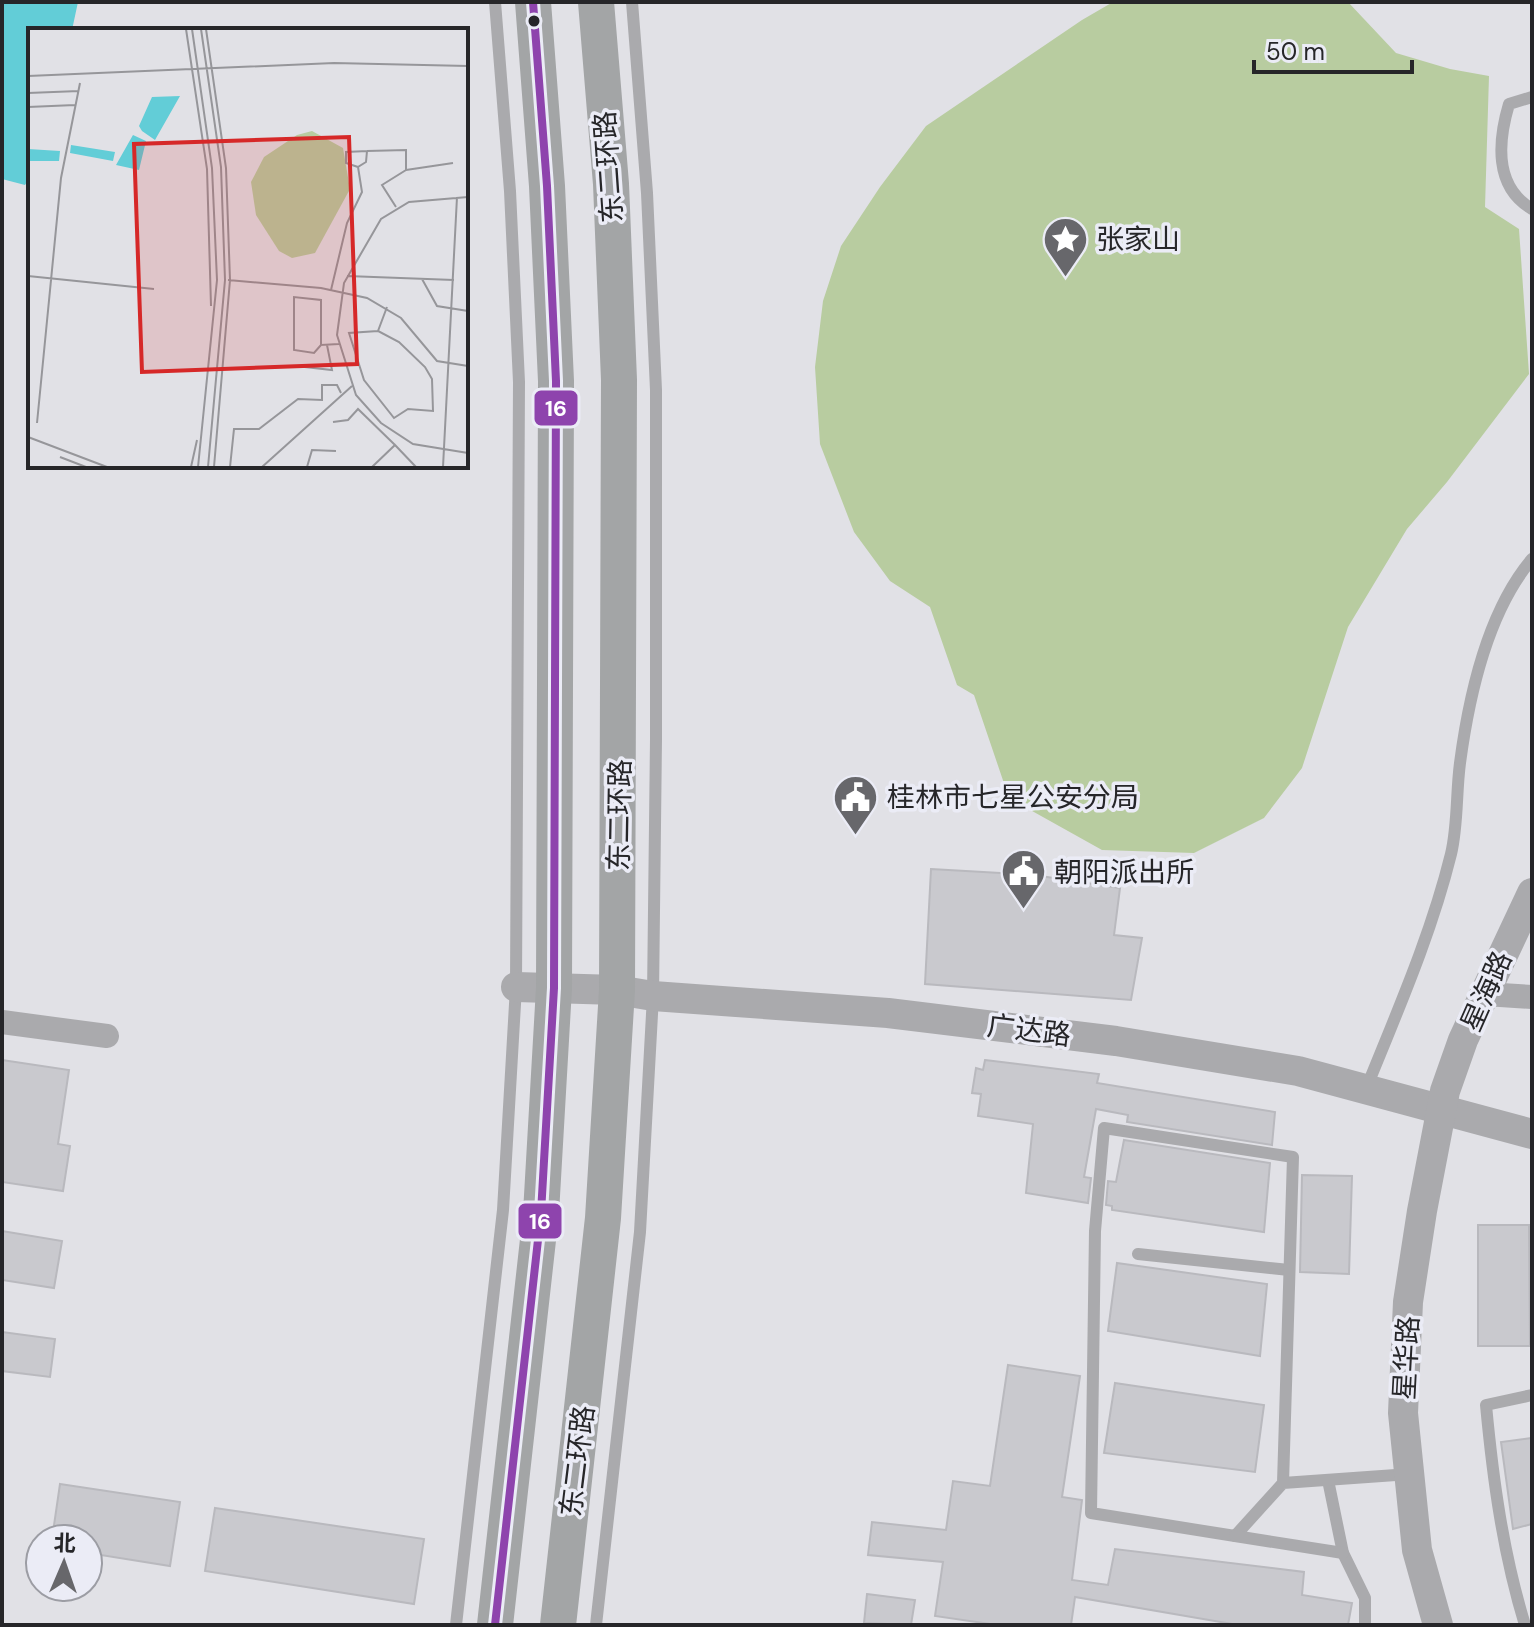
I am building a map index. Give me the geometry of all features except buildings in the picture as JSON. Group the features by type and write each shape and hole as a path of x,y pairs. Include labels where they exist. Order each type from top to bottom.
{"main road":[{"path":"495,1625 541,1213 554,988 556,381 547,186 533,2"},
{"name":"东二环路","path":"558,1625 603,1218 617,990 619,380 611,184 596,2"}],"street":[{"name":"星海路","path":"1444,1100 1463,1040 1532,893"},
{"name":"广达路","path":"516,987 617,990 653,996 888,1013 1116,1041 1298,1071 1366,1089 1444,1100 1532,1134"},
{"path":"1485,994 1532,997"},
{"path":"2,1022 107,1036"},
{"name":"星华路","path":"1438,1625 1417,1550 1403,1413 1408,1302 1444,1100"}],"lane":[{"path":"456,1625 503,1210 516,987 519,382 510,191 495,2"},
{"path":"596,1625 640,1232 653,996 656,390 647,193 632,2"},
{"path":"1532,97 1509,104 1501,132 1501,163 1509,187 1521,202 1532,209"},
{"path":"1366,1089 1417,962 1452,851 1460,762 1474,691 1497,612 1532,559"},
{"path":"1235,1536 1283,1483 1293,1157 1104,1128 1095,1231 1091,1513 1235,1536 1343,1553"},
{"path":"1138,1254 1289,1270"},
{"path":"1525,1625 1512,1583 1493,1483 1486,1405 1532,1395"},
{"path":"1283,1483 1410,1474"},
{"path":"1328,1480 1343,1553 1365,1598 1365,1625"}],"green space":[{"path":"1113,2 1348,2 1396,53 1450,69 1489,76 1485,207 1519,229 1529,374 1407,529 1348,627 1302,768 1264,818 1194,853 1102,850 1009,798 974,695 957,685 930,607 890,581 854,532 820,444 815,367 823,301 841,246 880,187 926,126"}],"water":[{"path":"2,2 78,2 72,28 28,28 28,180 25,185 2,179"}],"transit line":[{"name":"16","path":"495,1625 541,1213 554,988 556,381 547,186 533,2"}],"place":[{"name":"张家山","path":"1065,278"},
{"name":"桂林市七星公安分局","path":"856,836"},
{"name":"朝阳派出所","path":"1023,911"}]}
